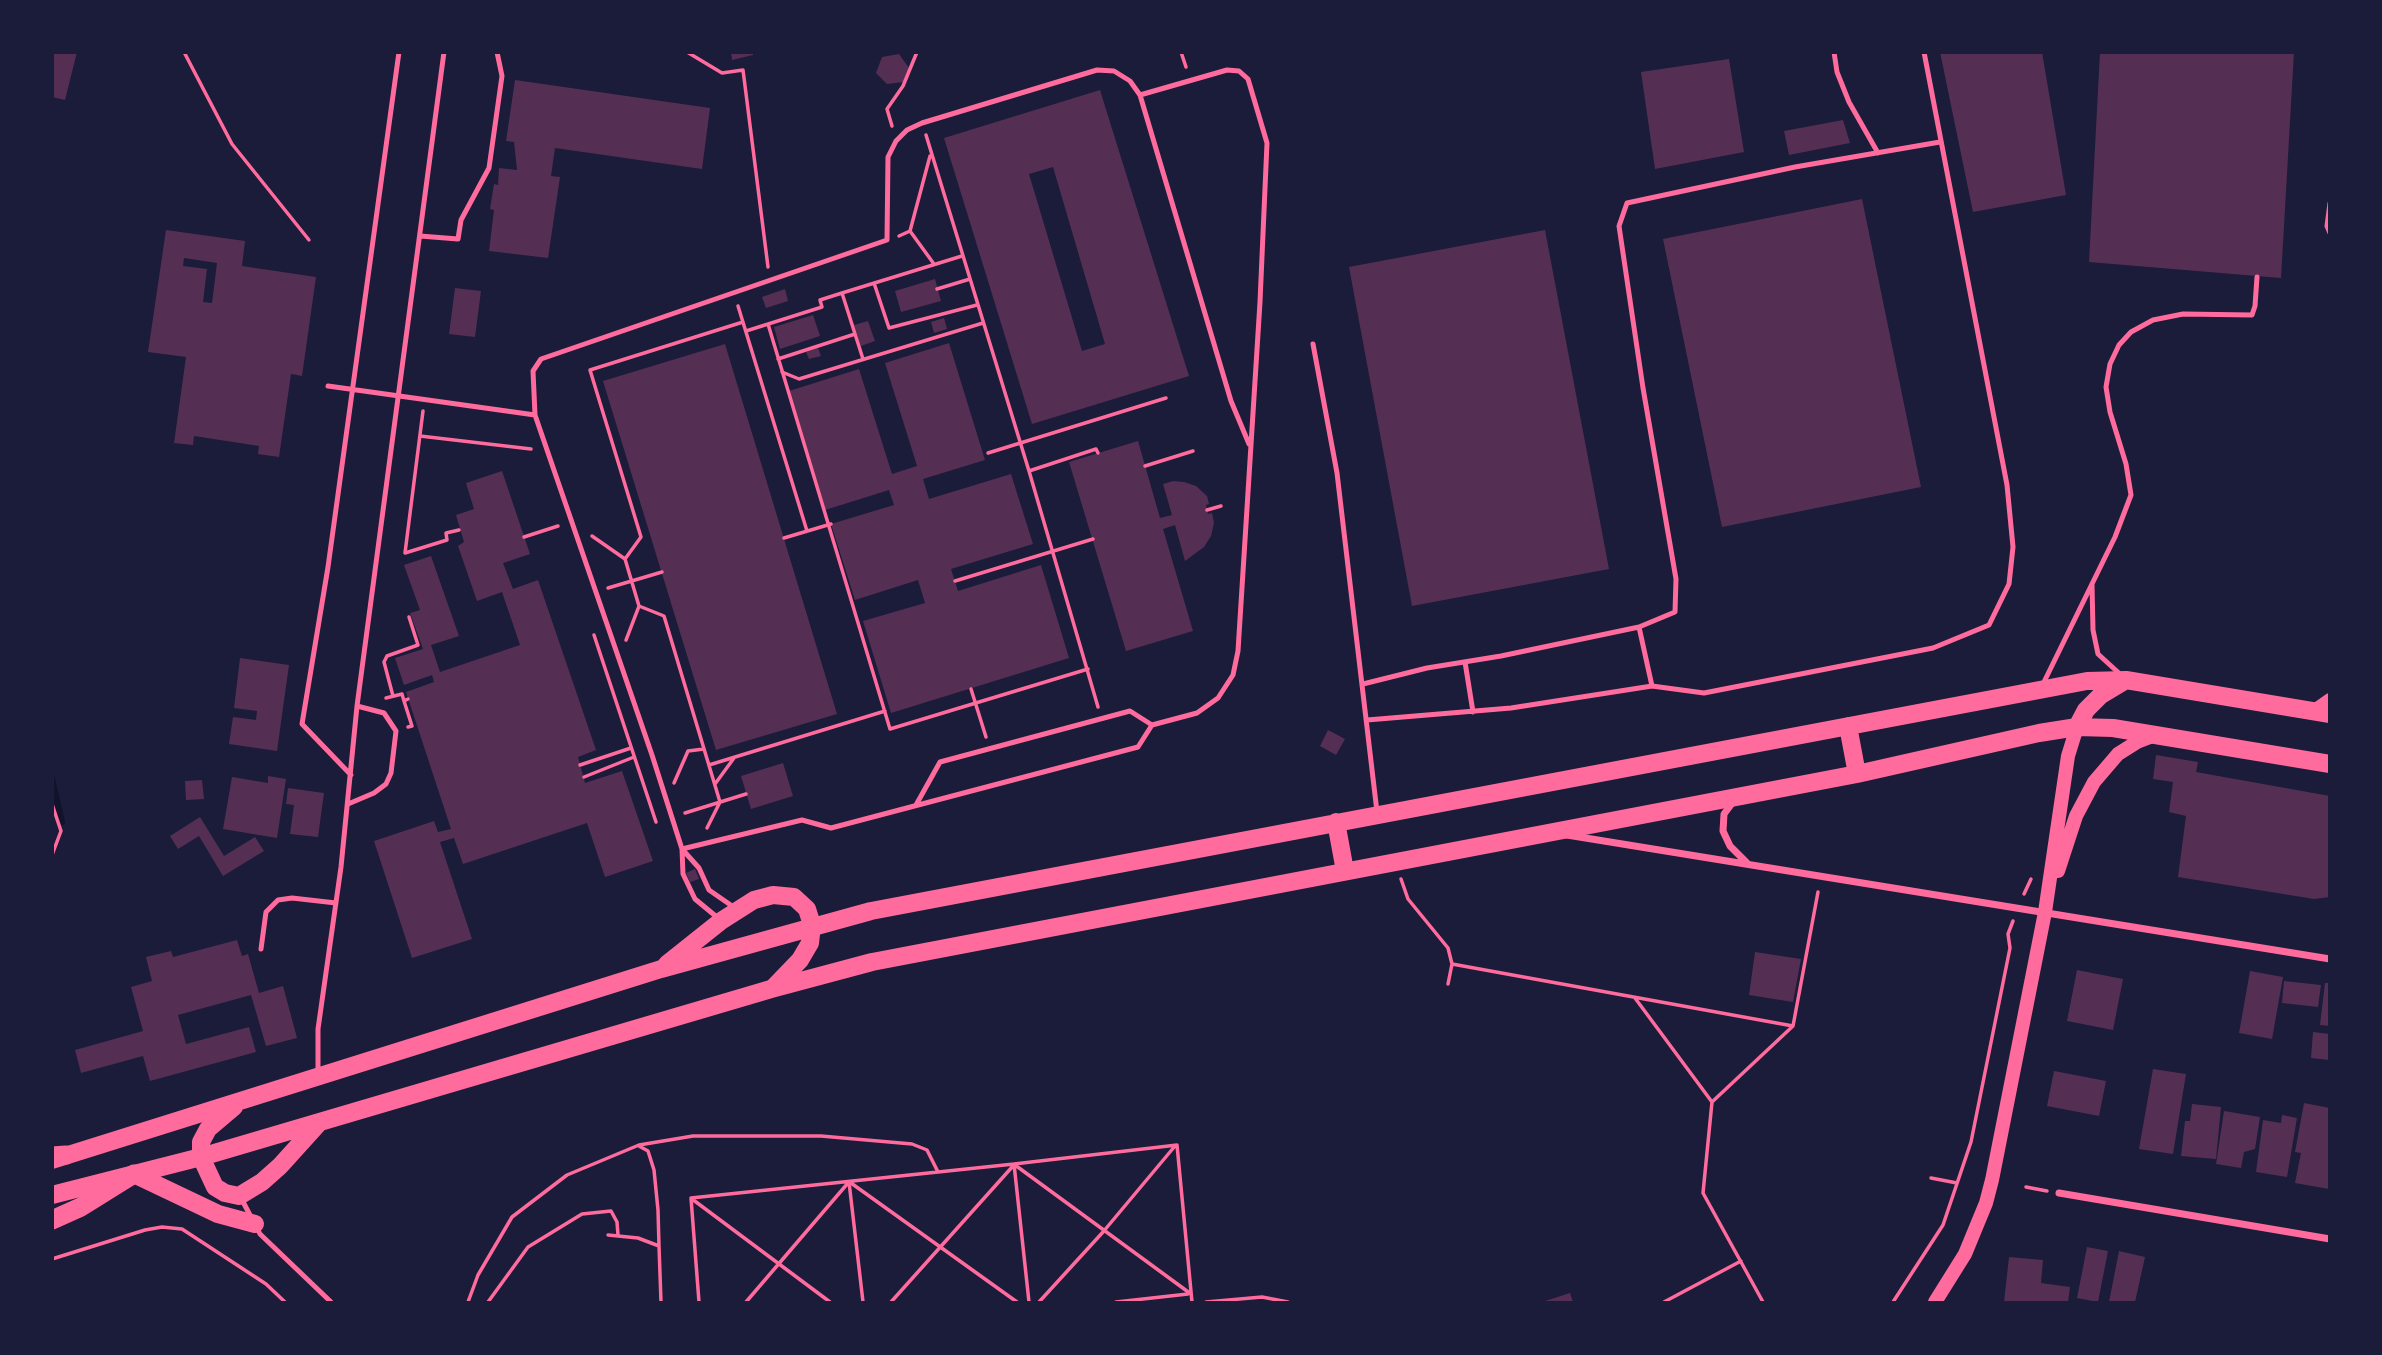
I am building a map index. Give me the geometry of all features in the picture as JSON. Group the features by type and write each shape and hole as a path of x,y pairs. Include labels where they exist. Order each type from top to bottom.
{"highway":[{"path":"52,1220 80,1207 134,1174"}],"main road":[{"path":"1935,1303 1965,1254 1986,1203 2045,912 2068,756 2077,727 2086,710 2101,695 2126,680"},
{"path":"57,1157 661,969 812,925 884,908 2087,681 2126,680 2321,713 2329,700"},
{"path":"1849,726 1857,774"},
{"path":"52,1195 201,1157 772,989 902,955 1857,774 2039,733 2077,727 2113,728 2329,764"},
{"path":"2045,912 2076,816 2094,782 2118,754 2155,735"},
{"path":"2300,759 2329,754"},
{"path":"1336,822 1345,872"},
{"path":"661,969 721,920 754,900 773,895 794,897 807,909 812,925 810,943 800,960 772,989"},
{"path":"242,1100 208,1129 201,1142 201,1157 215,1187 225,1193 239,1196 262,1182 318,1123"},
{"path":"134,1174 218,1214 255,1224"}],"street":[{"path":"1742,796 1731,803 1724,814 1723,831 1730,846 1747,863"},
{"path":"1549,832 2329,959"},
{"path":"2059,1193 2329,1239"}],"lane":[{"path":"351,775 302,724 328,567 399,52"},
{"path":"318,1077 318,1029 348,804 357,706 444,52"},
{"path":"420,236 458,239 461,220 489,168 502,76 496,52"},
{"path":"1834,52 1837,72 1849,102 1878,153"},
{"path":"1367,720 1511,708 1652,686 1704,692 1933,648 1989,625 2009,584 2013,547 2007,485 1924,52"},
{"path":"721,920 695,900 683,874 682,849 536,415 533,371 541,359 887,240 888,157 896,141 907,130 922,123 1097,70 1114,71 1130,81 1140,95 1231,401 1250,444"},
{"path":"682,849 802,820 831,828 1138,747 1152,725 1197,713 1218,698 1233,675 1238,651 1267,143 1248,79 1239,71 1227,70 1140,95"},
{"path":"1363,684 1639,627 1675,612 1676,579 1643,388 1619,226 1627,203 1795,167 1940,142"},
{"path":"2329,203 2329,233"},
{"path":"2041,689 2115,537 2131,495 2126,464 2110,412 2106,387 2110,365 2119,345 2131,332 2153,320 2183,314 2252,315 2258,277"},
{"path":"1312,344 1336,473 1377,815"},
{"path":"328,386 536,415"},
{"path":"2092,580 2093,630 2098,654 2126,680"},
{"path":"1639,627 1652,686"},
{"path":"1465,662 1473,712"},
{"path":"348,804 374,793 386,784 391,773 396,731 384,713 357,706"},
{"path":"916,805 940,762 1129,711 1152,725"},
{"path":"682,849 699,868 709,890 738,910"},
{"path":"261,949 266,912 278,900 292,898 336,903"},
{"path":"239,1196 260,1234 331,1303"}],"path":[{"path":"184,52 232,144 309,240"},
{"path":"687,52 722,73 743,70 769,280"},
{"path":"896,141 887,109 902,86 917,52"},
{"path":"922,123 1030,471 1101,719"},
{"path":"911,232 931,154"},
{"path":"887,240 911,232"},
{"path":"911,232 934,264"},
{"path":"746,331 822,307 820,300 962,256"},
{"path":"937,289 970,279"},
{"path":"874,283 889,328 977,305"},
{"path":"734,292 807,531"},
{"path":"842,293 863,359"},
{"path":"625,559 641,537 590,370 743,322"},
{"path":"782,373 799,379 983,323"},
{"path":"768,324 890,729 1088,669"},
{"path":"778,359 855,334"},
{"path":"988,453 1166,398"},
{"path":"425,400 405,553 447,540 446,533 459,530"},
{"path":"420,436 531,449"},
{"path":"1030,471 1096,449 1098,453"},
{"path":"1145,466 1193,451"},
{"path":"1206,510 1222,506"},
{"path":"573,523 625,559 639,606 620,659"},
{"path":"784,538 829,525"},
{"path":"524,537 558,526"},
{"path":"955,581 1093,539"},
{"path":"608,588 662,572"},
{"path":"639,606 664,616 715,784 720,802 706,832"},
{"path":"393,696 384,662 387,656 418,645 409,617"},
{"path":"971,689 990,748"},
{"path":"404,701 412,726"},
{"path":"709,765 885,711"},
{"path":"580,765 631,748"},
{"path":"677,793 674,784 688,751 704,749"},
{"path":"583,776 634,756"},
{"path":"715,784 735,757"},
{"path":"681,803 684,813 746,794"},
{"path":"52,804 61,831 52,855"},
{"path":"1400,877 1408,899 1448,948 1452,964 1448,984"},
{"path":"1763,1303 1703,1193 1712,1102 1793,1026 1818,892"},
{"path":"1893,1303 1943,1225 1971,1142 2010,948 2008,934"},
{"path":"1452,964 1793,1026"},
{"path":"1635,998 1712,1102"},
{"path":"468,1303 478,1275 512,1217 567,1175 639,1145 693,1136 821,1136 912,1144 927,1150 938,1172"},
{"path":"639,1145 648,1151 654,1170 661,1303"},
{"path":"691,1198 1177,1145"},
{"path":"1039,1303 1177,1145"},
{"path":"1177,1145 1192,1303"},
{"path":"1014,1164 1103,1232 1191,1294"},
{"path":"891,1303 1014,1164"},
{"path":"1014,1164 1029,1303"},
{"path":"1931,1178 1957,1183"},
{"path":"849,1182 1017,1303"},
{"path":"746,1303 849,1182"},
{"path":"849,1182 863,1303"},
{"path":"2026,1187 2059,1193"},
{"path":"691,1198 830,1303"},
{"path":"691,1198 699,1303"},
{"path":"488,1303 528,1247 582,1214 611,1211 617,1222 618,1236"},
{"path":"52,1259 145,1230 162,1227 181,1229 266,1284 285,1303"},
{"path":"608,1235 638,1238 659,1246"},
{"path":"1664,1303 1741,1261"},
{"path":"1116,1303 1191,1294"},
{"path":"1206,1303 1262,1297 1287,1303"}],"building":[{"path":"52,52 77,52 65,100 52,97"},
{"path":"731,52 753,52 753,55 732,60"},
{"path":"1940,52 2042,52 2066,195 1973,212"},
{"path":"2100,52 2294,52 2281,278 2089,262"},
{"path":"899,54 909,68 903,82 887,84 876,73 882,57"},
{"path":"1729,59 1744,152 1655,169 1641,72"},
{"path":"515,80 710,108 702,169 555,148 551,176 560,177 548,258 489,251 494,210 490,209 494,184 498,185 499,168 517,170 514,142 506,141"},
{"path":"1100,90 1189,376 1032,424 944,138","holes":["1053,167 1105,344 1082,351 1029,174"]},
{"path":"1843,120 1850,143 1789,155 1784,131"},
{"path":"1862,199 1921,487 1722,527 1663,239"},
{"path":"166,230 245,241 242,266 316,277 302,376 291,374 279,457 258,454 259,446 194,436 193,445 174,443 186,357 148,352","holes":["184,258 217,263 212,303 203,302 207,269 183,266"]},
{"path":"1545,230 1609,569 1412,606 1349,267"},
{"path":"935,279 941,301 901,312 895,291"},
{"path":"455,288 481,291 475,337 449,334"},
{"path":"785,289 788,301 766,308 762,297"},
{"path":"813,315 820,336 780,349 774,327"},
{"path":"944,318 947,329 934,333 931,322"},
{"path":"868,321 875,341 861,346 854,325"},
{"path":"949,343 985,460 923,479 929,499 1011,474 1033,544 951,569 958,591 1041,565 1069,658 891,713 863,621 925,603 918,580 855,600 831,524 894,505 889,490 825,510 789,391 859,369 892,474 917,466 885,363"},
{"path":"725,344 837,714 716,750 603,381"},
{"path":"818,348 821,356 809,359 806,352"},
{"path":"1138,441 1160,518 1172,515 1163,484 1184,482 1196,486 1207,496 1208,514 1212,513 1214,523 1211,536 1204,547 1185,561 1175,525 1163,529 1193,631 1126,651 1069,462"},
{"path":"502,471 530,554 503,563 513,589 538,580 596,750 578,757 585,783 622,771 653,861 605,877 587,823 463,864 454,838 440,842 472,939 412,958 374,841 434,821 438,832 451,829 406,692 434,682 432,675 404,685 395,658 423,649 410,613 420,610 404,565 431,556 459,636 431,645 440,672 520,645 502,592 477,601 458,546 464,542 456,515 474,509 466,483"},
{"path":"240,658 289,665 277,751 229,744 233,717 256,720 257,711 234,708"},
{"path":"1328,730 1345,739 1336,755 1320,746"},
{"path":"2156,755 2198,762 2196,772 2330,796 2330,897 2314,899 2178,877 2186,816 2169,812 2173,782 2153,779"},
{"path":"783,763 793,796 751,809 741,776"},
{"path":"268,776 286,779 277,838 223,829 232,777 268,783"},
{"path":"202,780 204,799 186,800 185,781"},
{"path":"288,788 324,793 318,837 290,834 294,805 286,804"},
{"path":"200,817 224,856 255,837 264,851 223,876 199,836 178,849 170,836"},
{"path":"695,869 699,879 690,882 686,873"},
{"path":"237,940 242,956 248,954 259,993 283,986 297,1038 266,1046 251,995 178,1015 186,1044 249,1027 256,1052 150,1081 143,1056 81,1073 75,1050 143,1031 131,987 152,981 146,957 171,951 173,957"},
{"path":"1755,952 1801,959 1793,1002 1749,995"},
{"path":"2077,970 2123,979 2113,1030 2067,1021"},
{"path":"2250,971 2283,977 2272,1039 2239,1033"},
{"path":"2284,981 2321,985 2318,1007 2282,1003"},
{"path":"2325,983 2330,983 2330,1026 2320,1025"},
{"path":"2313,1032 2330,1034 2330,1060 2311,1058"},
{"path":"2153,1069 2186,1074 2173,1154 2139,1149"},
{"path":"2054,1071 2106,1081 2099,1116 2047,1106"},
{"path":"2304,1103 2330,1108 2329,1189 2295,1183 2301,1153 2295,1152"},
{"path":"2192,1104 2221,1107 2216,1159 2181,1156 2185,1121 2190,1121"},
{"path":"2224,1111 2260,1117 2255,1149 2244,1152 2241,1168 2216,1164"},
{"path":"2282,1115 2297,1118 2287,1177 2256,1172 2263,1120 2281,1123"},
{"path":"2087,1247 2108,1251 2098,1302 2077,1298"},
{"path":"2119,1251 2145,1257 2135,1302 2109,1302"},
{"path":"2009,1257 2043,1260 2041,1283 2070,1287 2068,1302 2004,1302"},
{"path":"1570,1293 1573,1302 1542,1302"}],"waterway":[{"path":"52,779 62,822"}]}
